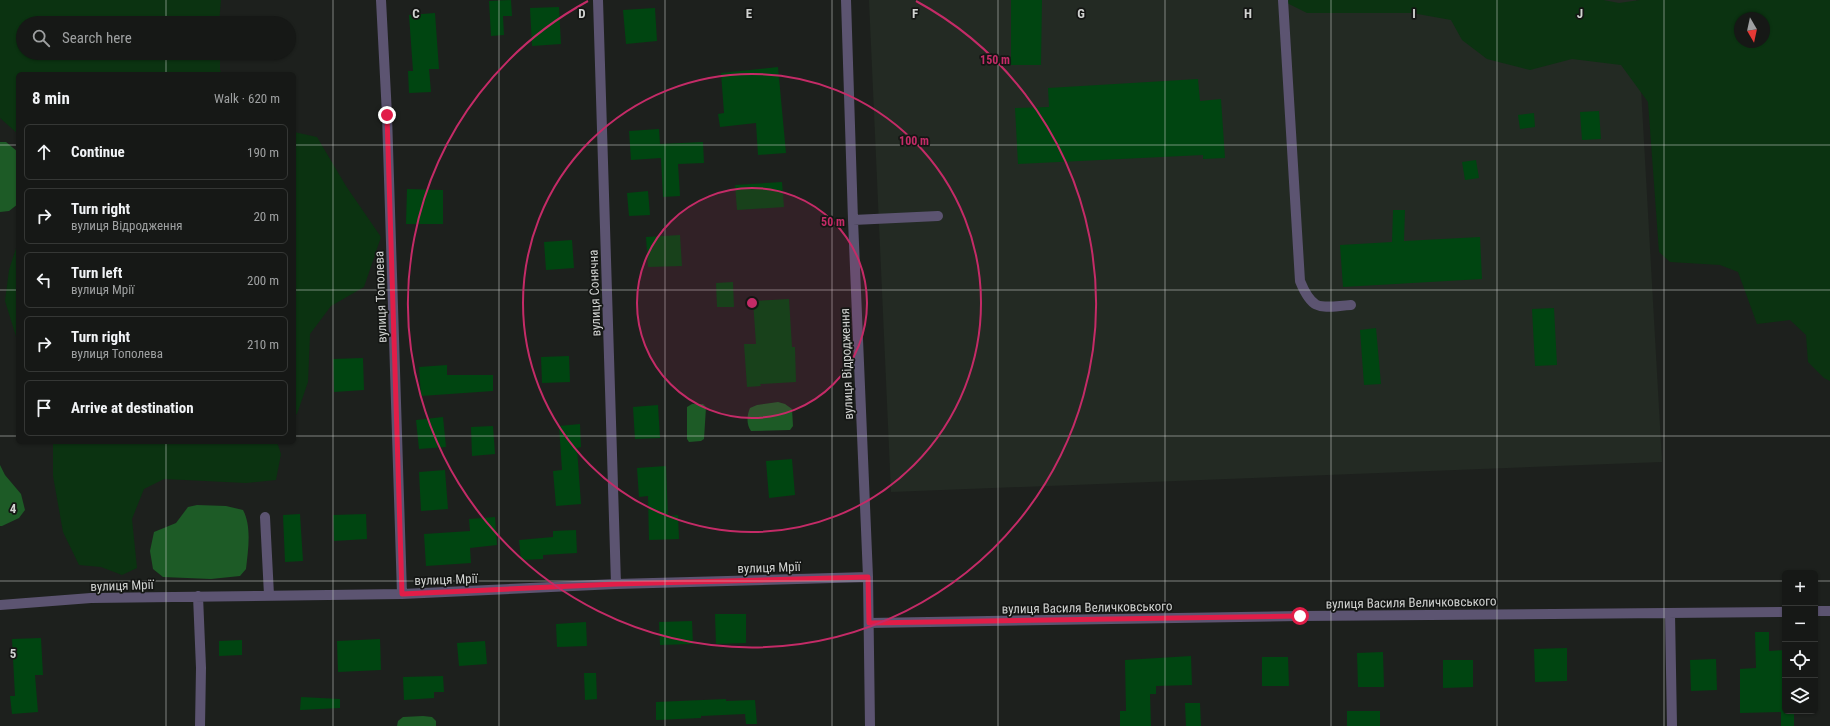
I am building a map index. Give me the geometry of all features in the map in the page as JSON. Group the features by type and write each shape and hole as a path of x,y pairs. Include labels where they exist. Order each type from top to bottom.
{"street":[{"name":"вулиця Тополева","path":"381,0 388,123 402,594"},
{"name":"вулиця Сонячна","path":"598,0 616,584"},
{"name":"вулиця Відродження","path":"846,0 853,220 868,577 870,726"},
{"path":"1283,0 1300,281 1307,298 1320,307 1351,304"},
{"path":"853,220 938,216"},
{"path":"265,517 269,595"},
{"name":"вулиця Мрії","path":"0,605 91,598 402,594 616,584 868,577"},
{"path":"198,596 201,668 200,726"},
{"path":"1818,611 1830,611"},
{"name":"вулиця Василя Величковського","path":"869,623 1782,612"},
{"path":"1670,613 1672,726"}],"shaded area":[{"path":"0,0 221,0 220,16 16,16 16,60 220,60 221,72 16,72 16,132 0,118"},
{"path":"869,0 1636,0 1662,462 891,492"},
{"path":"1289,0 1603,0 1619,3 1640,0 1830,0 1830,381 1824,378 1808,362 1806,335 1790,320 1757,324 1738,272 1720,265 1670,262 1659,252 1648,102 1621,65 1572,59 1530,70 1487,59 1462,40 1451,20 1412,13 1307,13 1287,3"},
{"path":"296,132 317,137 346,186 381,237 364,287 331,306 310,334 308,382 296,415"},
{"path":"0,142 6,142 16,150 16,206 9,211 0,212"},
{"path":"16,248 16,337 5,301 9,270"},
{"path":"778,402 785,404 792,409 793,426 790,430 751,431 748,425 748,414 750,408 757,405"},
{"path":"692,404 703,404 706,407 704,439 701,441 689,442 687,439 687,407"},
{"path":"53,444 278,444 281,454 276,480 246,483 164,479 144,489 132,519 137,568 122,575 101,567 79,565 63,532 53,476"},
{"path":"0,465 5,475 21,494 25,510 19,518 2,526 0,526"},
{"path":"197,505 226,506 243,510 248,524 248,546 246,569 240,576 211,579 163,577 153,569 150,551 154,532 176,523 188,507"},
{"path":"403,717 432,717 436,721 436,726 397,726 398,721"}],"building":[{"path":"511,0 512,16 503,16 504,35 491,36 489,1"},
{"path":"1011,0 1042,0 1041,65 1011,65"},
{"path":"559,7 561,44 532,46 530,8"},
{"path":"655,8 657,41 626,44 623,10"},
{"path":"435,13 439,69 429,69 431,92 409,93 408,71 413,71 409,15"},
{"path":"778,67 786,153 758,155 756,123 720,127 718,114 724,113 721,73"},
{"path":"1198,79 1200,101 1221,99 1225,158 1203,159 1203,155 1018,164 1015,108 1049,107 1048,88"},
{"path":"1599,111 1601,139 1582,140 1580,112"},
{"path":"1534,113 1535,127 1520,129 1518,115"},
{"path":"659,129 660,144 703,142 704,163 678,164 680,196 663,197 661,158 631,160 629,131"},
{"path":"1476,160 1479,178 1465,180 1462,162"},
{"path":"782,182 784,207 737,210 735,185"},
{"path":"407,189 443,190 443,224 406,224"},
{"path":"648,191 650,215 629,216 627,193"},
{"path":"1393,210 1405,210 1404,241 1480,237 1482,279 1343,287 1340,245 1392,242"},
{"path":"680,235 682,266 648,267 646,237"},
{"path":"572,240 574,268 546,270 544,242"},
{"path":"733,282 734,307 717,307 716,283"},
{"path":"789,299 792,347 795,347 796,382 760,384 761,386 747,387 744,344 756,344 753,301"},
{"path":"1554,308 1557,365 1535,366 1532,309"},
{"path":"1376,328 1381,384 1364,385 1360,330"},
{"path":"569,356 570,382 542,383 541,357"},
{"path":"363,358 364,390 334,392 333,359"},
{"path":"447,365 447,375 493,375 493,391 421,396 419,367"},
{"path":"658,405 660,438 635,439 633,407"},
{"path":"443,417 446,447 419,449 416,420"},
{"path":"580,424 581,447 577,448 581,504 556,506 553,471 562,470 559,426"},
{"path":"493,426 495,454 472,456 471,427"},
{"path":"792,459 795,495 769,498 766,461"},
{"path":"666,466 668,516 678,515 679,539 649,540 648,496 639,497 637,468"},
{"path":"445,470 448,509 421,511 419,472"},
{"path":"300,514 303,561 285,562 283,515"},
{"path":"366,514 367,539 334,541 333,515"},
{"path":"495,517 497,545 470,548 471,563 426,566 424,534 470,531 469,519"},
{"path":"576,530 577,553 543,555 543,559 521,560 519,540 553,537 553,531"},
{"path":"715,614 746,614 746,643 716,644"},
{"path":"692,621 693,644 660,645 659,622"},
{"path":"586,622 587,646 557,647 556,624"},
{"path":"1755,632 1769,632 1769,651 1782,650 1782,714 1794,714 1794,726 1781,726 1781,712 1740,713 1740,669 1756,668"},
{"path":"41,638 43,675 35,675 38,712 12,714 10,696 15,696 12,639"},
{"path":"380,639 381,670 338,672 337,641"},
{"path":"242,640 242,655 219,656 219,641"},
{"path":"485,641 487,664 459,666 457,643"},
{"path":"1567,648 1567,681 1535,682 1534,649"},
{"path":"1383,652 1384,687 1358,687 1357,653"},
{"path":"1191,656 1192,685 1156,686 1156,694 1150,694 1151,726 1120,726 1120,711 1126,711 1125,660"},
{"path":"1262,657 1288,657 1289,686 1262,686"},
{"path":"1716,659 1717,690 1691,691 1690,660"},
{"path":"1443,660 1473,660 1473,687 1443,688"},
{"path":"584,673 596,673 597,699 585,700"},
{"path":"443,676 444,692 434,692 434,698 404,700 403,677"},
{"path":"301,697 340,699 340,708 300,710"},
{"path":"726,699 726,701 755,700 757,724 746,724 745,714 656,720 656,702"},
{"path":"1185,703 1200,703 1201,726 1186,726"},
{"path":"1347,711 1380,711 1380,726 1347,726"}],"route":[{"path":"387,115 402,594 616,584 868,577 869,623 1300,616"}]}
